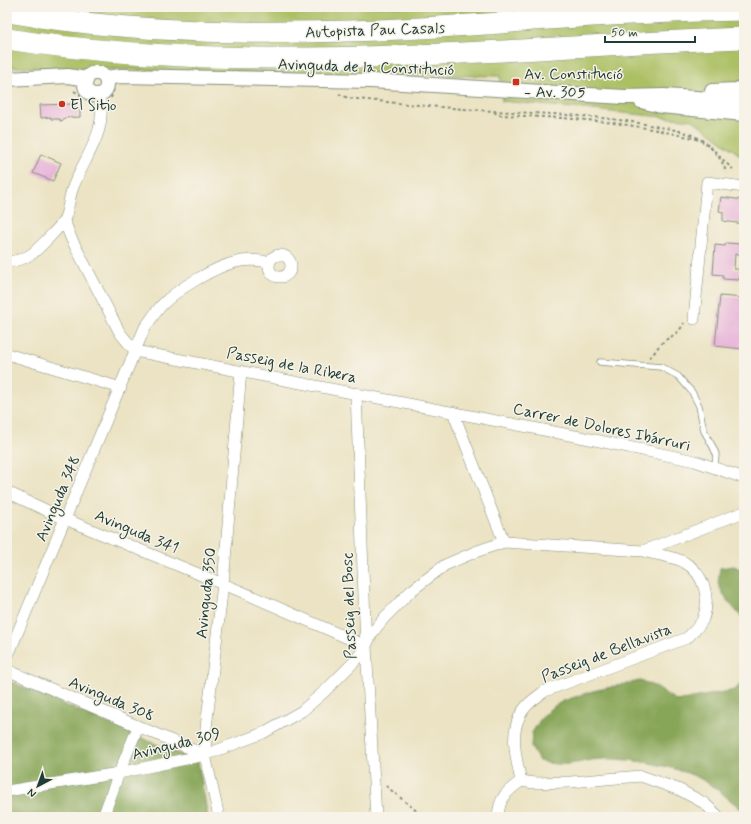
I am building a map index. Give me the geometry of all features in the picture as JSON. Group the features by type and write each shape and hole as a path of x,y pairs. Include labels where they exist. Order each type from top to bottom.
{"highway":[{"name":"Autopista Pau Casals","path":"7,12 134,27 258,33 349,32 624,15 744,10"},
{"name":"Autopista Pau Casals","path":"7,39 148,54 229,58 301,59 432,54 744,38"}],"street":[{"name":"Avinguda de la Constitució","path":"7,79 68,76 86,79 95,74 102,75 105,78 121,76 370,81 625,97 664,96 744,102"},
{"path":"86,79 85,86 88,92 98,95 104,92 106,88 107,85 105,78"},
{"path":"664,96 681,92 737,90 744,86"},
{"path":"7,262 33,254 64,220 72,190 98,131 101,106 98,95"},
{"name":"Avinguda de la Constitució","path":"625,97 661,106 744,114"},
{"path":"694,319 706,182 744,187"},
{"path":"64,220 70,238 120,333 135,351"},
{"name":"Avinguda 348","path":"7,658 146,327 161,305 180,288 236,262 255,260 270,262"},
{"name":"Passeig de la Ribera","path":"135,351 453,412"},
{"path":"7,354 121,388"},
{"name":"Avinguda 350","path":"219,817 205,755 206,728 223,584 241,371"},
{"name":"Passeig del Bosc","path":"356,393 366,646 376,817"},
{"path":"453,412 504,542 643,551 744,512"},
{"name":"Carrer de Dolores Ibárruri","path":"453,412 695,461 744,478"},
{"name":"Avinguda 341","path":"7,492 66,519 223,584 366,646"},
{"name":"Avinguda 309","path":"7,791 119,773 205,755 263,733 302,711 346,671 366,646 372,632 385,616 412,591 445,565 474,552 504,542"},
{"name":"Passeig de Bellavista","path":"521,781 514,742 516,726 524,709 531,701 545,691 688,638 703,620 706,608 706,595 701,579 695,569 679,560 643,551"},
{"name":"Avinguda 308","path":"7,670 205,755"},
{"path":"103,817 138,727"},
{"path":"498,817 498,807 501,798 521,781 534,783 564,782 641,776 680,790 704,803 719,817"}],"lane":[{"path":"600,362 661,367 678,376 692,392 699,406 704,431 716,454 715,467"}],"path":[{"path":"336,92 348,98 494,111 530,112 621,120 683,132 702,140 733,169"},
{"path":"494,111 498,114 625,124 690,138 702,142 714,151 725,166 729,186"},
{"path":"645,358 652,356 661,344 676,335 685,321 694,319"},
{"path":"373,776 424,817"}],"green space":[{"path":"7,7 282,7 283,12 354,7 744,7 744,158 693,120 502,101 500,76 357,75 7,67"},
{"path":"734,566 744,571 744,620 726,599 718,584 720,568"},
{"path":"7,680 198,762 208,817 7,817"},
{"path":"744,680 744,813 728,798 708,783 693,775 681,771 654,764 613,759 598,759 569,764 550,763 539,761 531,747 532,733 540,720 550,709 563,701 593,691 640,681 654,686 677,701 735,690"}],"building":[{"path":"72,104 80,110 80,117 64,118 64,120 60,121 60,119 51,119 51,117 41,118 40,105"},
{"path":"41,154 61,163 53,181 33,173"},
{"path":"721,197 744,200 744,224 723,221 723,212 719,211"},
{"path":"726,243 742,244 741,255 735,254 734,269 740,269 739,280 723,279 723,275 713,274 715,245 725,246"},
{"path":"720,296 744,298 743,349 715,346"}],"place":[{"name":"Av. Constitució - Av. 305","path":"516,82"},
{"name":"El Sitio","path":"62,104"}]}
